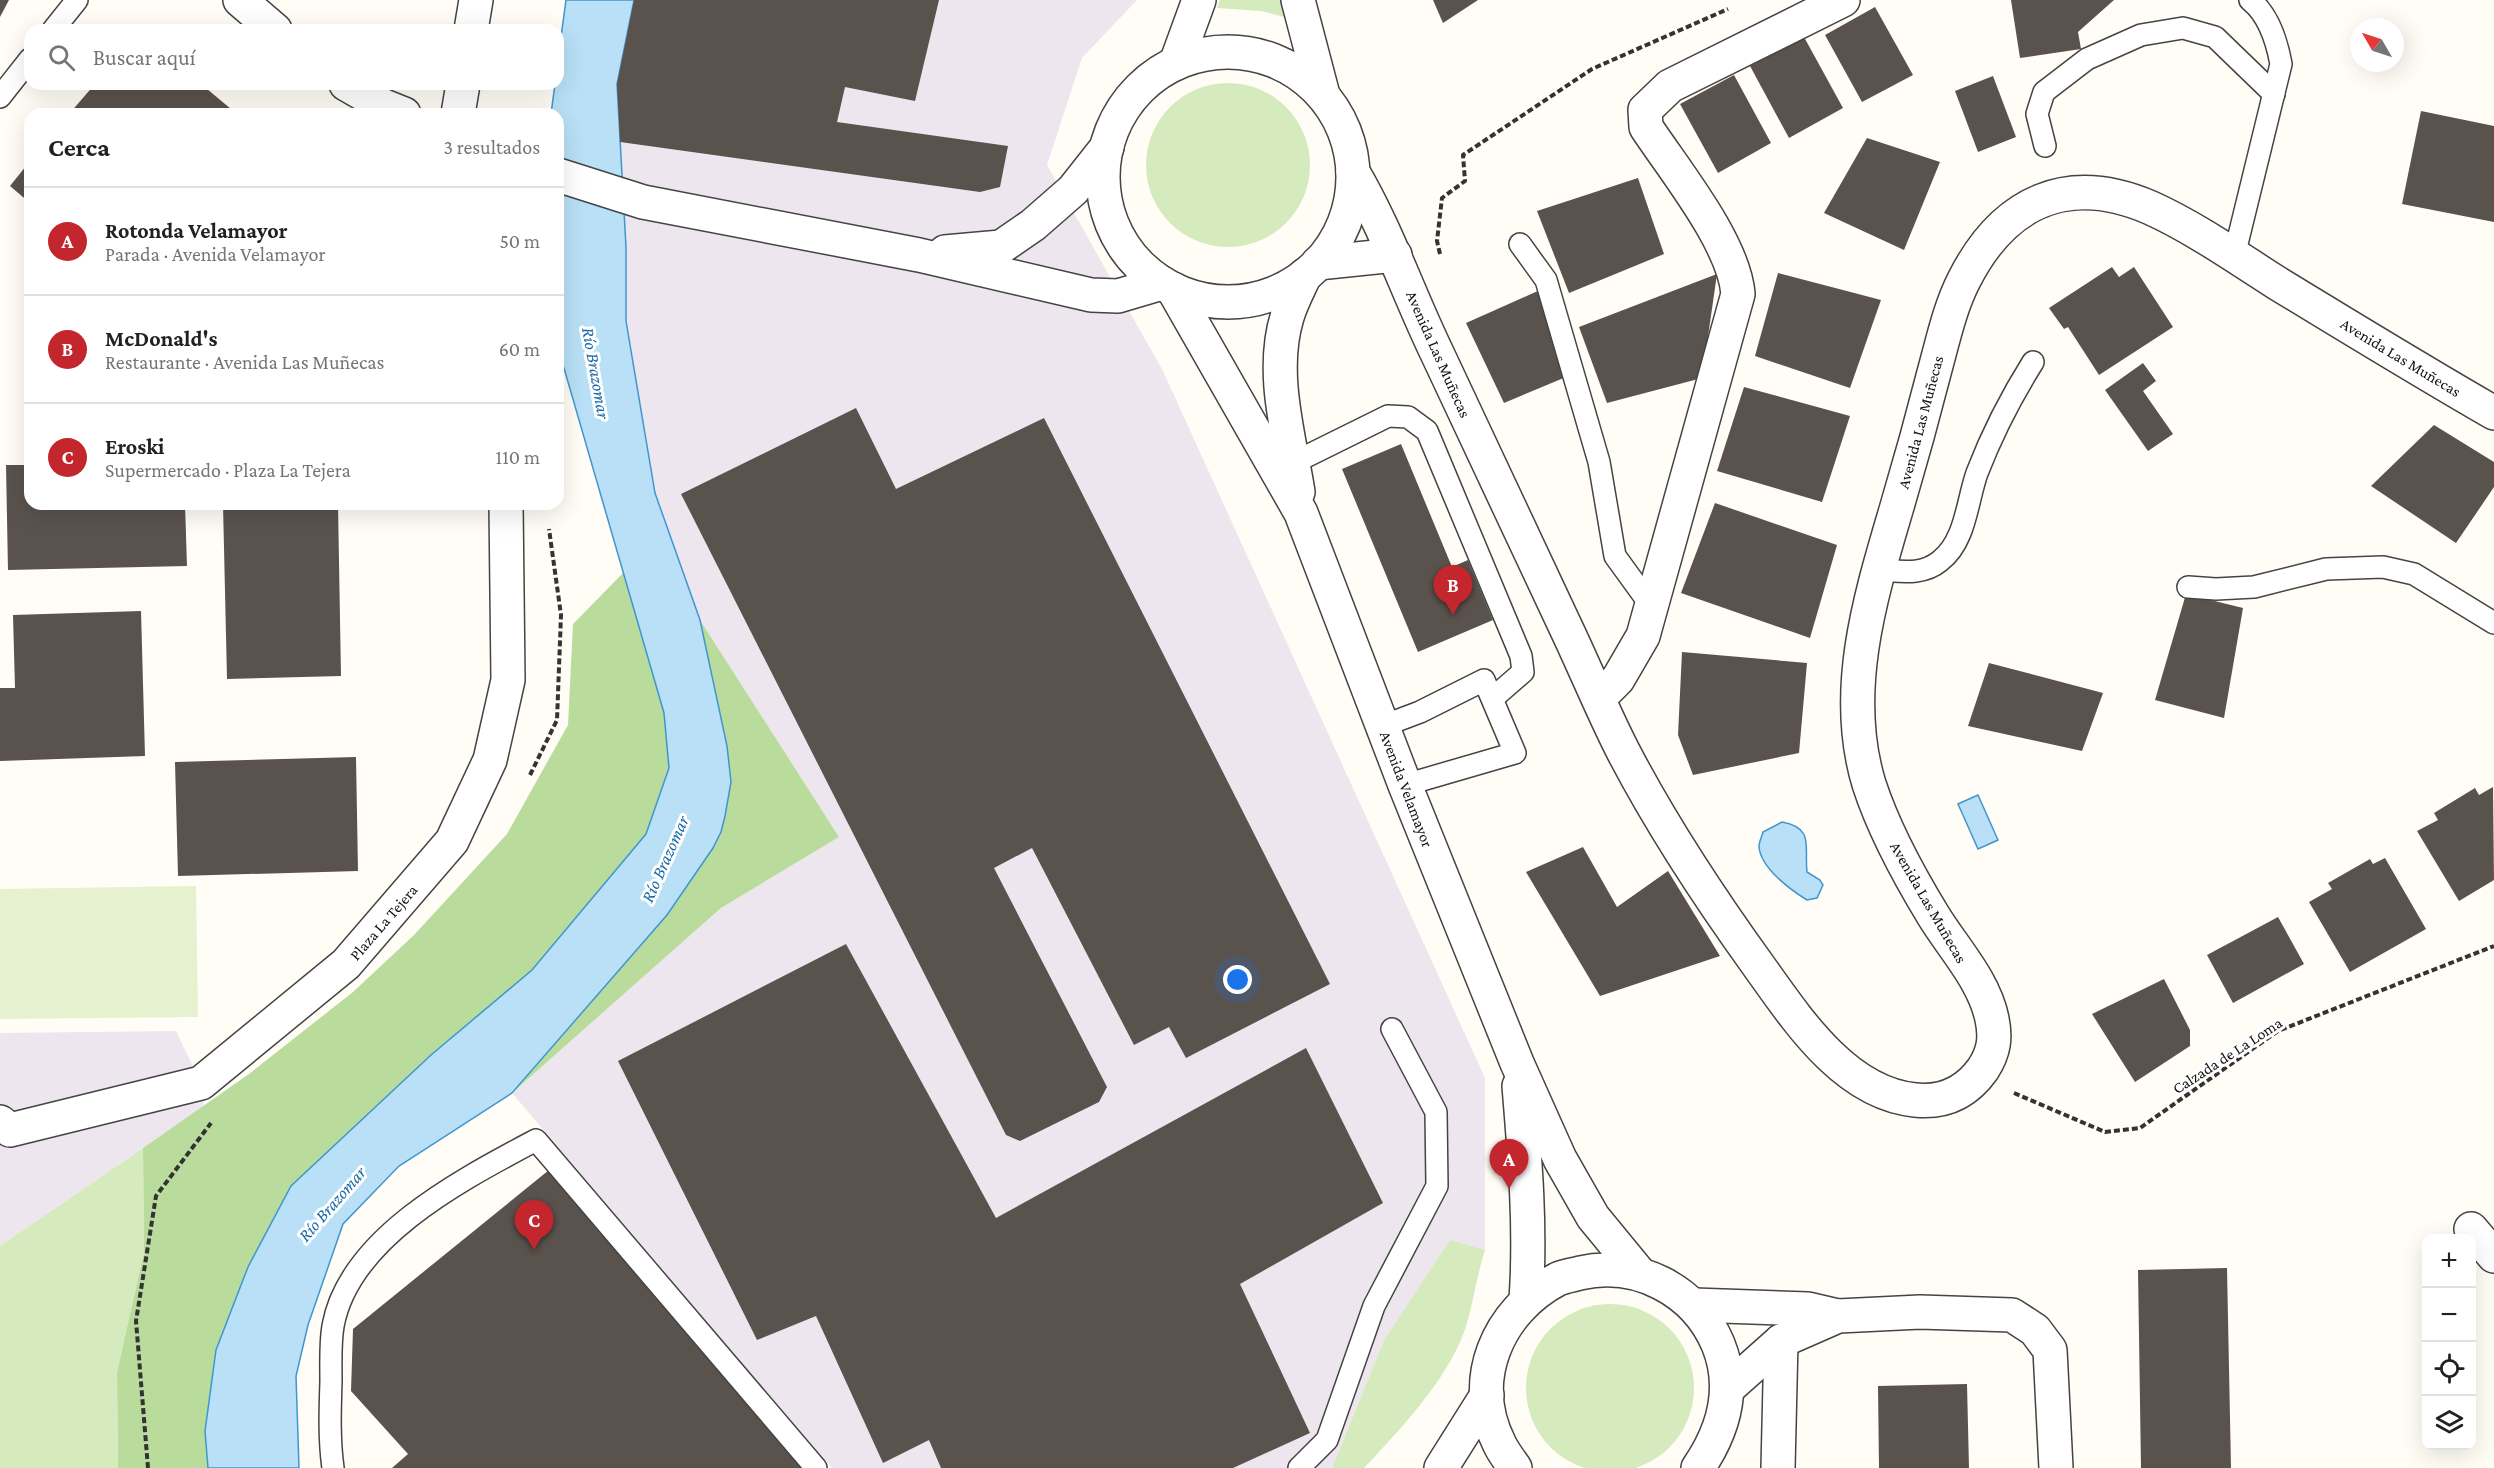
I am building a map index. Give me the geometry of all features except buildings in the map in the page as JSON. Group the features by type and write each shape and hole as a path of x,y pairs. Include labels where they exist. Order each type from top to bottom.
{"street":[{"path":"240,0 268,24"},
{"path":"472,24 476,0"},
{"path":"1176,63 1199,0"},
{"path":"1298,0 1323,95"},
{"path":"1599,698 1618,680 1643,636 1738,294 1737,277 1713,228 1646,127 1645,110 1670,86 1843,0"},
{"path":"1301,513 1281,387 1280,354 1287,317 1312,269 1329,250 1346,219 1353,172 1348,139 1333,108 1323,95 1292,69 1255,54 1215,52 1176,63 1145,84 1133,97 1113,129 1107,147 1104,186 1112,224 1133,258 1168,286 1206,300 1241,301 1275,292 1312,269 1395,255"},
{"path":"356,90 386,108"},
{"path":"459,108 462,90"},
{"path":"919,255 1001,247 1034,225 1072,190 1107,147"},
{"name":"Avenida Las Muñecas","path":"1353,172 1376,211 1432,344 1622,749 1670,834 1723,917 1813,1037 1833,1058 1874,1089 1900,1098 1926,1101 1946,1099 1963,1090 1978,1076 1995,1048 1993,1022 1986,998 1933,916 1885,826 1870,787 1860,750 1857,678 1878,570 1961,284 1981,252 2001,228 2022,211 2046,198 2076,192 2104,193 2150,207 2494,413"},
{"path":"564,177 643,202 919,255 1091,295 1119,296 1168,286"},
{"path":"1168,286 1301,513"},
{"name":"Plaza La Tejera","path":"3,1133 201,1083 346,964 452,841 490,760 508,680 506,510"},
{"name":"Avenida Velamayor","path":"1301,513 1405,785 1517,1063 1560,1159 1593,1217 1639,1273"},
{"name":"Avenida Velamayor","path":"1517,1063 1528,1187 1530,1246 1526,1300"},
{"path":"2471,1229 2494,1256"},
{"path":"1515,1468 1500,1446 1490,1421 1487,1395 1488,1368 1496,1343 1509,1319 1526,1300 1560,1278 1599,1269 1639,1273 1668,1285 1694,1305 1712,1330 1724,1359 1727,1389 1724,1419 1713,1447 1698,1468"},
{"path":"1694,1305 1808,1309 1838,1316 1920,1312 2012,1315 2035,1330 2050,1350 2056,1468"},
{"path":"1727,1389 1781,1341 1838,1316"},
{"path":"1778,1468 1781,1341"},
{"path":"1441,1468 1487,1395"}],"lane":[{"path":"58,24 77,0"},
{"path":"2234,256 2281,64 2276,39 2256,4 2250,0"},
{"path":"2044,146 2037,114 2044,92 2087,59 2141,35 2182,28 2215,37 2274,94"},
{"path":"0,97 24,67"},
{"path":"1520,244 1546,280 1599,462 1615,556 1644,596 1653,602"},
{"path":"1878,570 1921,572 1948,555 1959,535 1977,474 2008,401 2033,362"},
{"path":"1293,463 1388,416 1408,417 1427,431 1521,656 1523,672 1493,698"},
{"path":"2188,587 2216,589 2254,586 2326,569 2383,567 2414,574 2494,622"},
{"path":"1383,726 1420,712 1484,680 1515,753 1405,785"},
{"path":"1299,1468 1326,1440 1374,1306 1437,1186 1436,1112 1392,1029"},
{"path":"333,1468 329,1438 333,1326 347,1287 374,1247 445,1191 536,1140 816,1468"}],"path":[{"path":"1443,262 1437,241 1442,198 1465,181 1463,155 1592,69 1738,5"},
{"name":"Calzada de La Loma","path":"1978,1076 2070,1119 2105,1132 2140,1128 2278,1031 2494,946"}],"shaded area":[{"path":"634,0 1137,0 1082,58 1047,165 1163,371 1485,1078 1485,1250 1450,1241 1384,1340 1332,1468 832,1468 512,1093 721,908 839,837 700,620 655,493 626,321 626,247 617,84"},
{"path":"176,1031 201,1083 204,1106 0,1246 0,1033"}],"green space":[{"path":"1220,0 1282,0 1288,18 1261,11 1217,8"},
{"path":"1228,83 1244,84 1260,89 1286,107 1304,133 1309,149 1309,181 1304,197 1286,223 1260,241 1244,246 1228,247 1212,246 1196,241 1170,223 1152,197 1147,181 1146,165 1147,149 1152,133 1170,107 1196,89 1212,84"},
{"path":"624,572 664,713 669,768 646,833 532,970 431,1055 291,1186 205,1431 208,1468 118,1468 117,1372 144,1252 143,1148 249,1074 353,992 414,935 507,834 568,725 573,624"},
{"path":"700,620 839,837 721,908 512,1093 667,915 713,848 721,832 731,782 727,746"},
{"path":"196,886 198,1017 0,1019 0,889"},
{"path":"143,1148 144,1252 117,1372 118,1468 0,1468 0,1246"},
{"path":"1450,1240 1485,1250 1466,1325 1455,1353 1420,1406 1364,1468 1332,1468 1384,1340"},
{"path":"1594,1305 1626,1305 1657,1318 1670,1328 1680,1341 1693,1372 1693,1404 1680,1435 1670,1448 1657,1458 1632,1469 1588,1469 1563,1458 1550,1448 1540,1435 1527,1404 1527,1372 1540,1341 1550,1328 1563,1318"}],"water":[{"name":"Río Brazomar","path":"566,0 634,0 617,84 626,247 626,321 655,493 700,620 727,746 731,782 725,816 721,832 713,848 667,915 512,1093 399,1166 343,1224 308,1325 296,1376 299,1468 208,1468 205,1431 216,1350 248,1267 291,1186 431,1055 532,970 646,834 669,768 664,713 564,368 564,108 552,108 554,90 564,90 563,24"},
{"path":"1978,795 1998,840 1978,849 1958,804"},
{"path":"1782,822 1792,825 1804,834 1807,872 1820,880 1823,885 1817,898 1807,900 1777,878 1761,854 1759,844 1763,832"}],"place":[{"name":"McDonald's","path":"1453,615"},
{"name":"Rotonda Velamayor","path":"1509,1189"},
{"name":"Eroski","path":"534,1250"}]}
